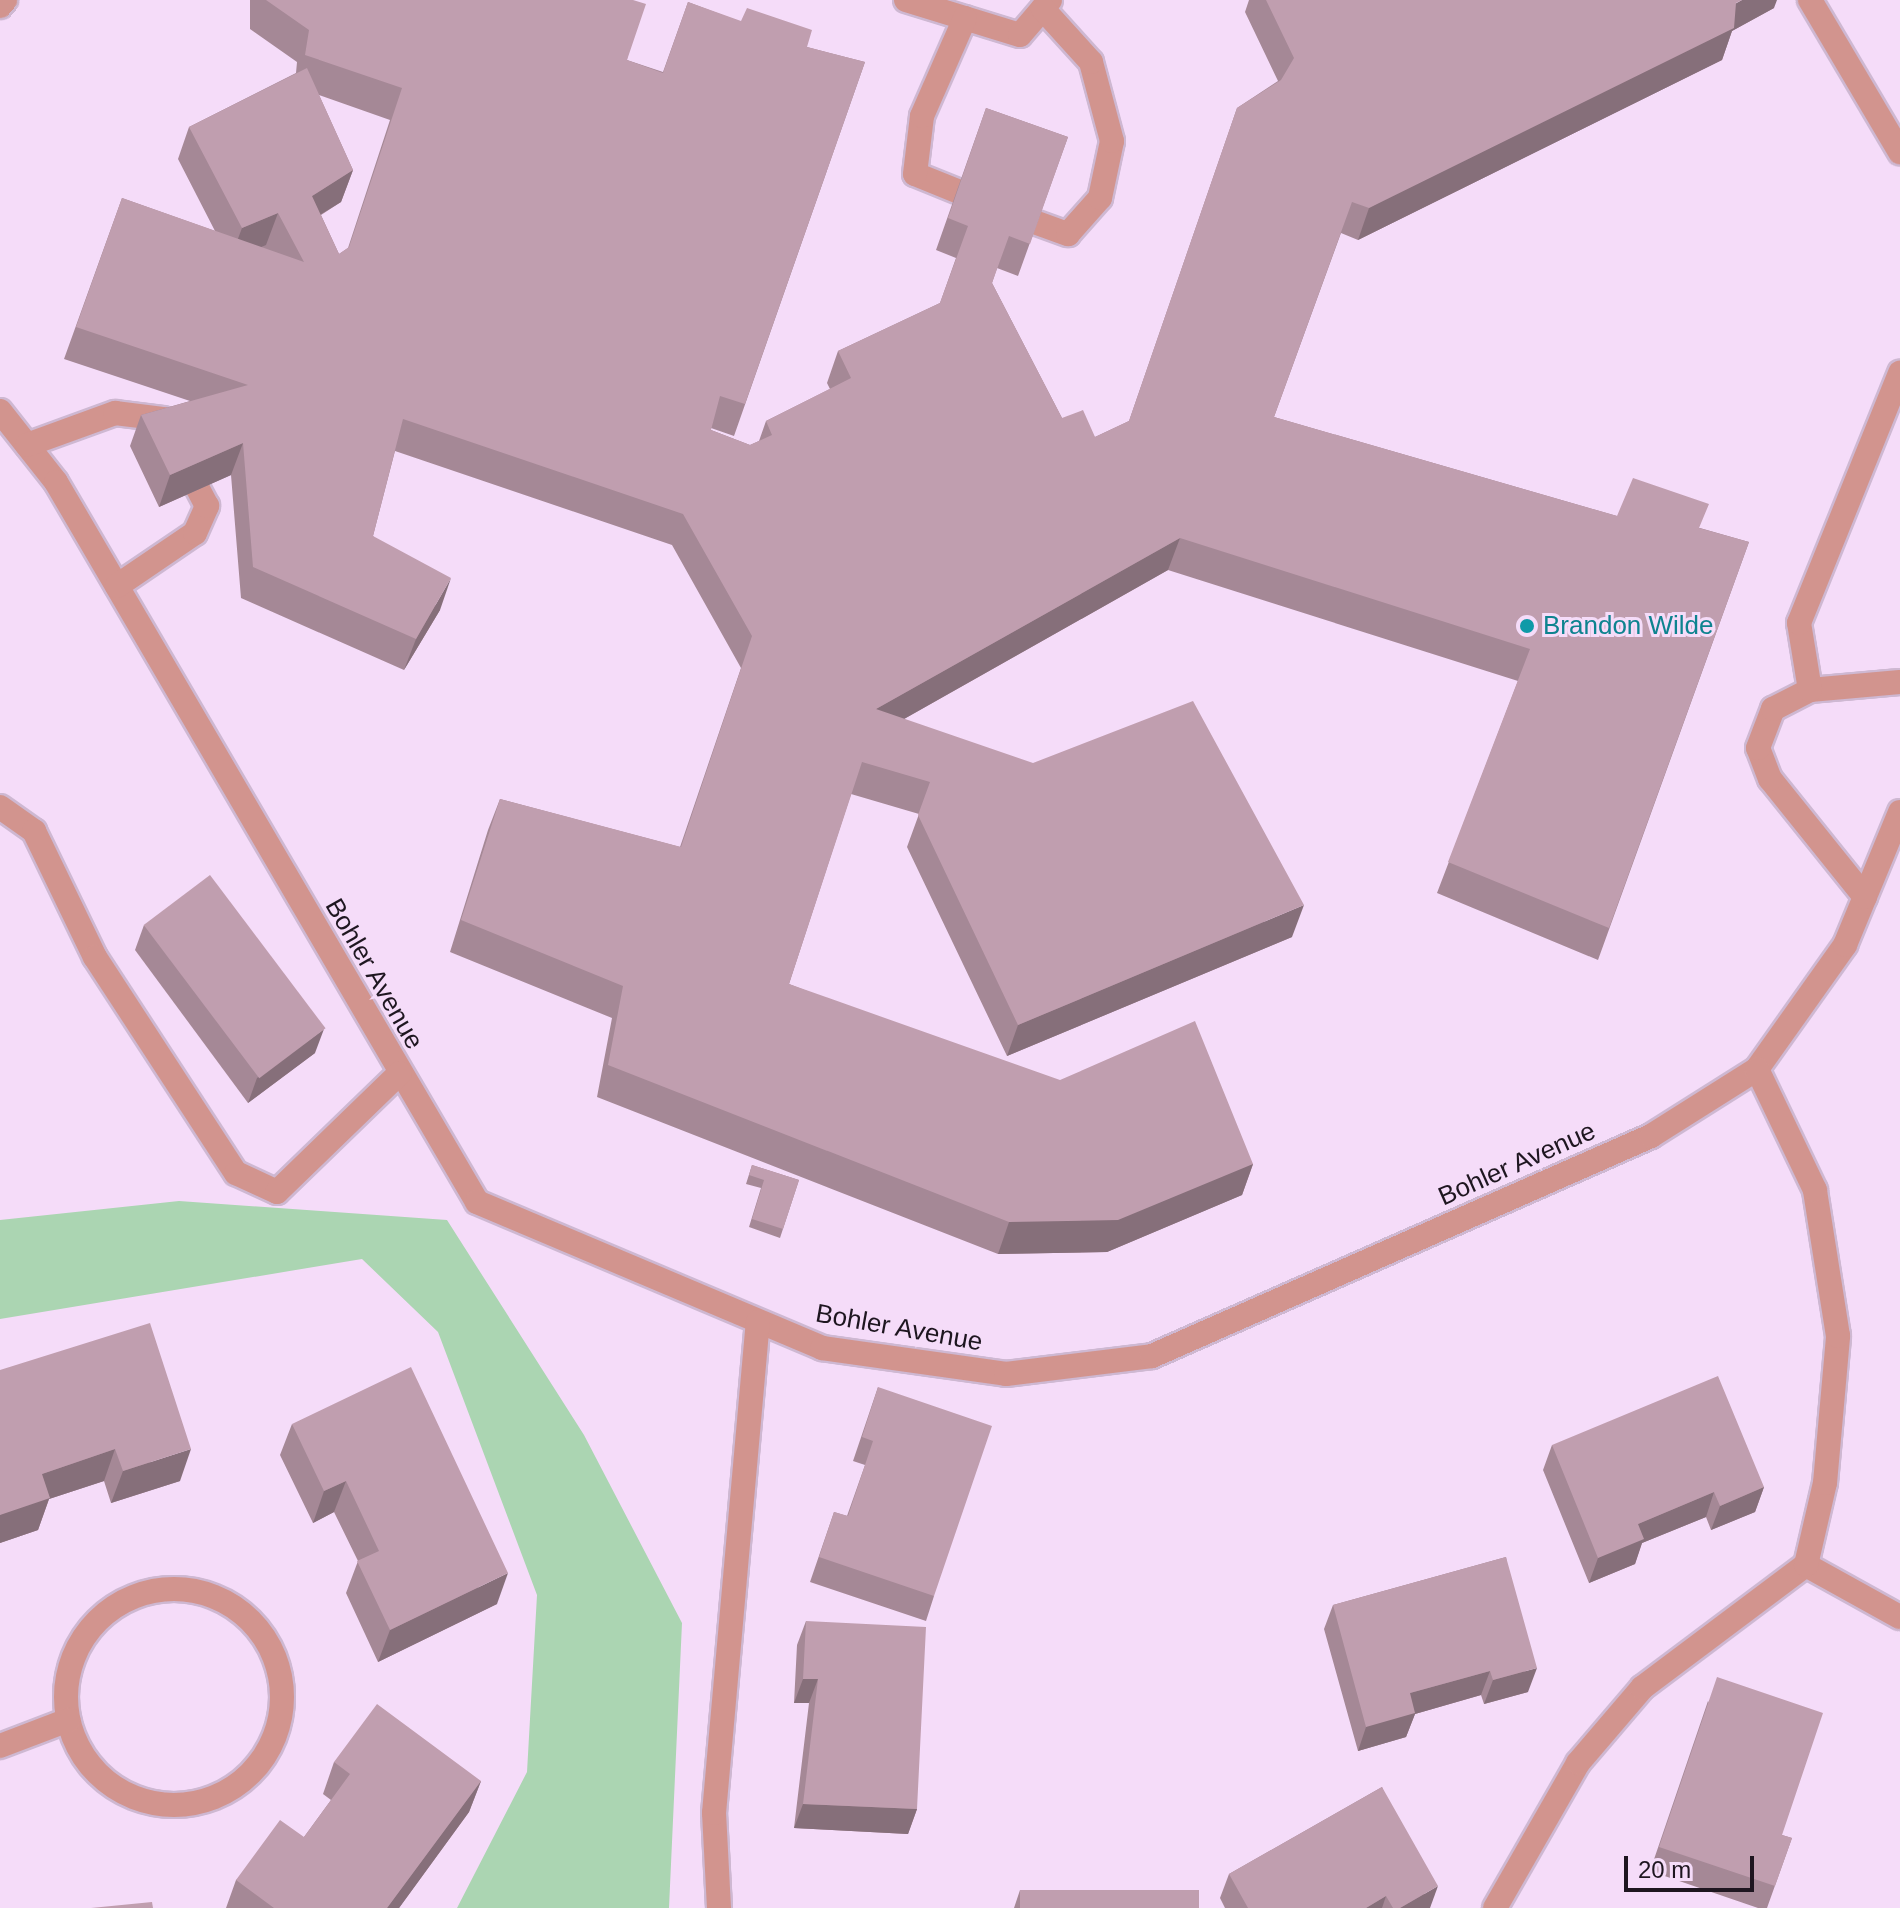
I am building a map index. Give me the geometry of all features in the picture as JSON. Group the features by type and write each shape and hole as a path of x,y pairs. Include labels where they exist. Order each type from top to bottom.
{"street":[{"path":"0,6 5,0"},
{"path":"906,0 1020,35 1047,4 1091,62 1112,141 1100,198 1068,234 1037,223"},
{"path":"1810,0 1900,152"},
{"path":"957,191 915,174 922,116 965,18"},
{"path":"1810,690 1799,623 1900,373"},
{"name":"Bohler Avenue","path":"0,411 27,445 117,586 477,1202 822,1348 1006,1374 1152,1356 1651,1136 1757,1069 1845,945 1900,812"},
{"path":"27,445 115,413 163,419 173,435"},
{"path":"117,586 195,533 207,506 198,489"},
{"path":"1865,897 1763,765 1761,728 1773,709 1810,690 1900,682"},
{"path":"0,807 34,831 95,957 236,1173 277,1192 400,1073"},
{"path":"1495,1908 1578,1763 1642,1688 1806,1565 1825,1483 1838,1336 1815,1190 1757,1069"},
{"path":"719,1908 714,1813 758,1322"},
{"path":"1806,1565 1900,1617"},
{"path":"162,1589 198,1590 259,1628 276,1659 283,1694 267,1751 236,1787 204,1802 168,1806 113,1786 80,1753 68,1720 66,1684 76,1649 127,1598 162,1589"},
{"path":"0,1746 68,1720"}],"green space":[{"path":"179,1201 447,1220 584,1435 682,1623 669,1908 457,1908 527,1772 537,1595 438,1332 362,1259 0,1319 0,1220"}],"building":[{"name":"Brandon Wilde","path":"266,0 633,0 646,4 627,60 663,73 688,2 741,21 747,8 812,30 807,47 865,62 745,404 720,396 711,430 750,445 772,435 766,421 851,378 838,351 940,303 968,226 948,218 986,108 1068,137 1030,244 1009,236 992,283 1062,418 1083,410 1095,437 1129,421 1237,108 1281,80 1294,58 1266,0 1742,0 1736,3 1734,28 1369,208 1352,202 1274,417 1617,516 1633,478 1709,504 1699,528 1749,542 1609,928 1448,862 1530,649 1180,538 876,709 1033,763 1193,701 1304,905 1018,1025 918,815 930,782 862,762 789,984 1060,1080 1195,1021 1253,1164 1118,1220 1009,1222 608,1065 623,986 461,920 500,799 681,847 752,636 683,514 403,419 373,536 451,578 416,639 253,567 243,443 170,475 141,415 248,385 76,327 122,198 304,262 278,213 242,228 189,127 307,68 353,170 312,196 339,254 349,247 402,88 305,55 309,30"},
{"path":"210,875 326,1028 259,1078 144,925"},
{"path":"752,1165 799,1180 783,1229 752,1219 764,1180 749,1175"},
{"path":"150,1323 191,1449 123,1471 115,1449 42,1474 50,1498 0,1515 0,1370"},
{"path":"411,1367 508,1573 390,1630 357,1561 379,1551 346,1481 324,1491 292,1424"},
{"path":"1718,1376 1764,1487 1720,1506 1714,1492 1638,1524 1644,1539 1598,1558 1552,1445"},
{"path":"878,1387 992,1426 934,1596 819,1557 834,1512 848,1516 873,1441 862,1437"},
{"path":"1506,1557 1537,1668 1493,1680 1490,1671 1410,1693 1415,1713 1366,1727 1333,1605"},
{"path":"806,1621 926,1627 917,1809 803,1804 818,1679 803,1679"},
{"path":"1717,1677 1823,1713 1782,1835 1792,1838 1775,1886 1659,1847"},
{"path":"377,1704 481,1781 387,1908 274,1908 236,1880 280,1820 304,1837 350,1774 334,1762"},
{"path":"1382,1787 1438,1886 1400,1908 1393,1908 1386,1896 1366,1908 1248,1908 1229,1874"},
{"path":"1020,1890 1199,1890 1199,1908 1020,1908"},
{"path":"152,1902 153,1908 91,1908"}],"place":[{"name":"Brandon Wilde","path":"1527,626"}]}
